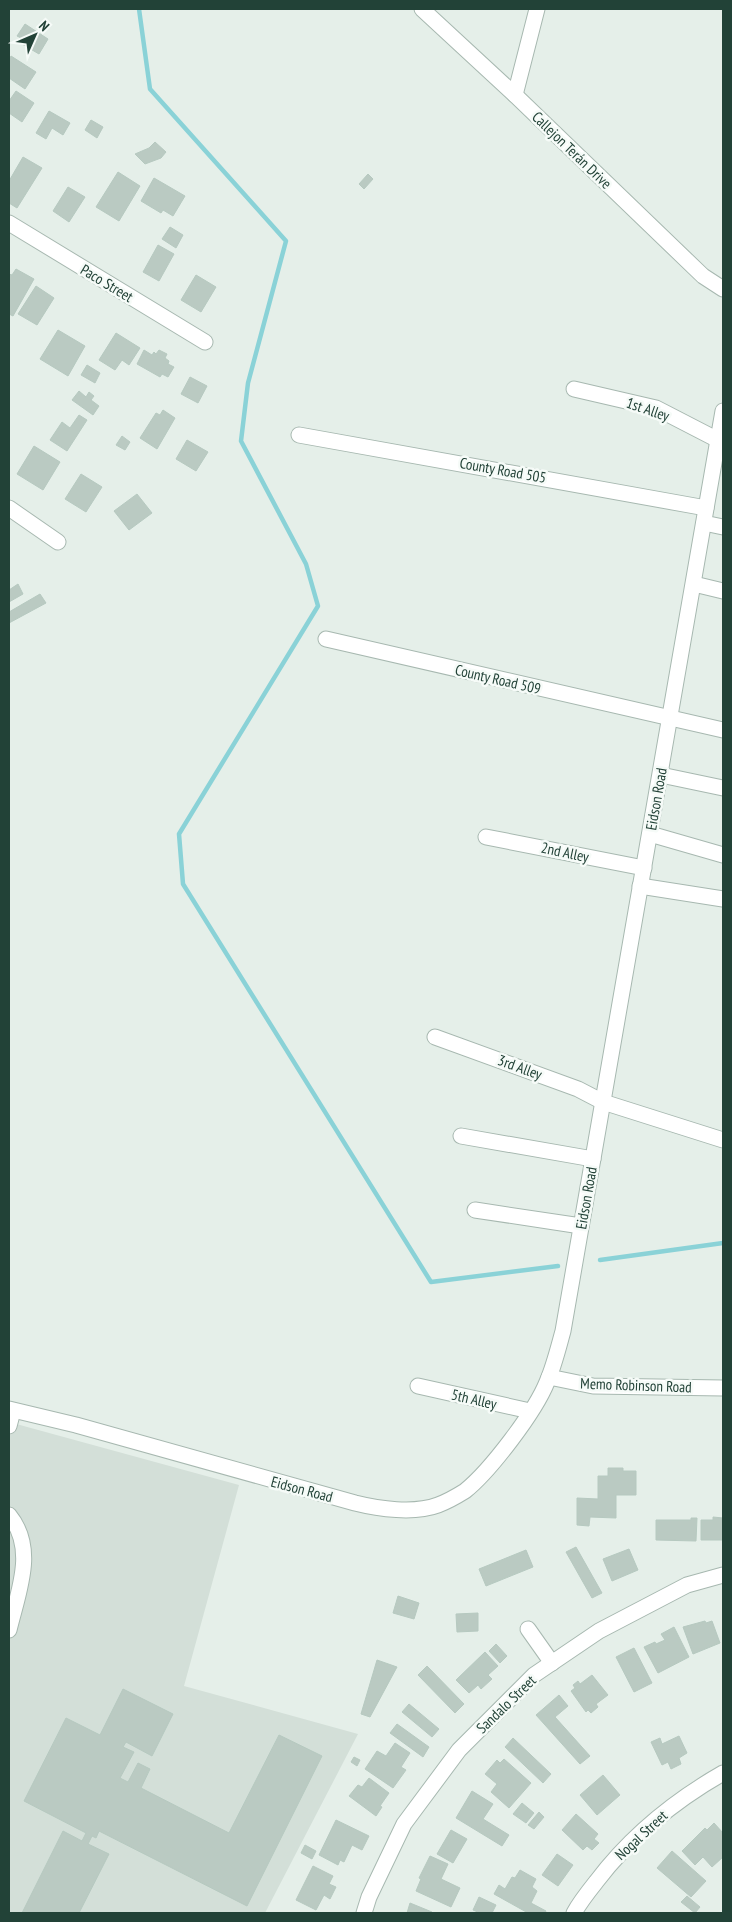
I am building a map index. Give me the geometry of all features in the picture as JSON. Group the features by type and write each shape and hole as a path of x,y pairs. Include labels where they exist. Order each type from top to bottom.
{"street":[{"name":"Callejon Terán Drive","path":"422,9 515,95 703,276 723,289"},
{"path":"515,95 537,9"},
{"name":"Paco Street","path":"9,223 205,342"},
{"name":"1st Alley","path":"574,389 656,408 718,440"},
{"name":"Eidson Road","path":"11,1410 76,1425 355,1503 372,1507 406,1510 437,1506 463,1492 484,1473 530,1411 549,1377 563,1331 723,411"},
{"name":"County Road 505","path":"299,435 706,508"},
{"path":"9,508 58,542"},
{"path":"704,523 723,527"},
{"path":"694,584 723,591"},
{"name":"County Road 509","path":"326,639 723,730"},
{"path":"660,775 723,788"},
{"path":"650,834 723,855"},
{"name":"2nd Alley","path":"486,837 644,868"},
{"path":"640,886 723,899"},
{"name":"3rd Alley","path":"435,1037 578,1089 603,1102 723,1140"},
{"path":"461,1136 593,1159"},
{"path":"475,1210 581,1226"},
{"name":"Memo Robinson Road","path":"549,1377 593,1386 723,1388"},
{"name":"5th Alley","path":"418,1386 530,1411"},
{"path":"9,1426 11,1410"},
{"path":"9,1515 20,1534 24,1551 24,1566 9,1630"},
{"name":"Sandalo Street","path":"364,1913 369,1897 404,1824 453,1758 534,1676 599,1631 687,1585 723,1575"},
{"path":"528,1629 552,1663"},
{"name":"Nogal Street","path":"574,1913 609,1864 647,1825 693,1790 723,1774"}],"shaded area":[{"path":"9,1422 239,1485 184,1686 358,1734 265,1913 9,1913"}],"building":[{"path":"25,24 48,39 39,54 22,44 25,40 17,36"},
{"path":"11,56 36,72 25,89 9,78 9,60"},
{"path":"16,91 34,103 22,122 9,113 9,101"},
{"path":"49,111 70,123 63,135 52,128 46,139 36,133"},
{"path":"91,120 103,127 97,138 85,130"},
{"path":"155,142 166,152 161,158 145,164 135,154 149,148"},
{"path":"23,157 42,168 17,208 9,203 9,181"},
{"path":"118,172 140,186 119,221 96,207"},
{"path":"368,174 373,179 364,189 359,184"},
{"path":"154,178 185,196 173,216 163,210 161,213 141,201"},
{"path":"68,187 85,197 69,222 53,211"},
{"path":"170,227 183,235 176,248 162,239"},
{"path":"158,245 174,254 159,281 143,272"},
{"path":"16,269 34,279 13,316 9,314 9,274 12,275"},
{"path":"196,275 216,287 201,312 181,300"},
{"path":"36,286 54,298 37,325 18,314"},
{"path":"58,330 85,346 68,376 40,359"},
{"path":"116,333 140,348 129,365 122,360 115,370 99,360"},
{"path":"144,350 152,355 154,352 156,354 159,350 167,354 165,358 169,361 168,364 174,367 168,377 162,374 160,377 137,364"},
{"path":"87,365 100,373 95,383 81,375"},
{"path":"190,377 207,386 198,403 181,394"},
{"path":"79,391 86,397 89,392 94,396 91,400 99,406 93,415 72,400"},
{"path":"163,410 175,418 157,449 140,438 156,413 160,415"},
{"path":"79,415 87,420 67,451 50,440 62,422 70,428"},
{"path":"122,436 130,442 125,450 116,445"},
{"path":"187,440 208,452 196,471 176,459"},
{"path":"34,446 60,462 43,490 17,474"},
{"path":"81,474 102,487 86,512 65,499"},
{"path":"137,494 152,513 129,530 114,511"},
{"path":"18,584 23,594 9,602 9,590"},
{"path":"40,594 46,603 9,623 9,612"},
{"path":"608,1468 623,1468 623,1471 636,1471 636,1495 616,1495 616,1518 590,1517 589,1526 577,1525 577,1498 598,1499 598,1476 608,1476"},
{"path":"713,1517 723,1518 723,1540 701,1540 701,1520 713,1520"},
{"path":"691,1518 697,1518 696,1541 656,1540 656,1520 691,1520"},
{"path":"576,1547 602,1593 592,1598 566,1552"},
{"path":"629,1549 638,1570 612,1581 603,1559"},
{"path":"526,1550 533,1567 486,1586 479,1569"},
{"path":"398,1596 419,1603 414,1619 393,1613"},
{"path":"478,1613 478,1631 457,1632 456,1614"},
{"path":"705,1621 706,1623 712,1621 720,1643 693,1654 683,1627"},
{"path":"674,1627 689,1657 658,1673 644,1647 665,1640 661,1634"},
{"path":"496,1644 507,1656 500,1663 489,1651"},
{"path":"634,1648 652,1683 634,1692 616,1657"},
{"path":"485,1652 498,1666 488,1675 492,1679 481,1689 478,1685 469,1693 456,1680"},
{"path":"377,1660 397,1667 370,1717 361,1714"},
{"path":"427,1666 464,1704 455,1713 418,1675"},
{"path":"592,1675 608,1695 596,1704 598,1707 591,1713 588,1710 586,1712 571,1691 575,1688 573,1685 578,1681 580,1684"},
{"path":"123,1689 173,1714 152,1756 126,1742 123,1747 134,1752 120,1778 128,1782 138,1763 150,1769 141,1788 229,1833 279,1735 322,1756 247,1906 99,1831 96,1838 92,1836 88,1844 109,1854 79,1913 22,1913 63,1831 82,1841 86,1833 24,1801 66,1718 100,1735"},
{"path":"559,1695 568,1706 555,1717 590,1756 580,1764 536,1715"},
{"path":"409,1704 439,1729 432,1737 402,1712"},
{"path":"397,1724 429,1747 423,1757 390,1733"},
{"path":"679,1736 687,1753 679,1758 681,1764 671,1769 668,1762 662,1765 651,1742 660,1738 662,1744"},
{"path":"513,1738 551,1774 543,1783 505,1747"},
{"path":"395,1743 410,1753 401,1767 406,1770 393,1788 365,1769 377,1751 386,1756"},
{"path":"354,1757 360,1760 357,1766 351,1762"},
{"path":"504,1759 531,1783 509,1808 491,1792 497,1784 485,1774 497,1760 500,1763"},
{"path":"603,1775 620,1795 597,1815 580,1795"},
{"path":"369,1778 389,1793 376,1816 349,1796 358,1785 362,1787"},
{"path":"472,1791 493,1804 483,1819 509,1835 502,1846 456,1818"},
{"path":"522,1803 534,1813 526,1823 513,1814"},
{"path":"539,1812 544,1817 534,1829 528,1825"},
{"path":"576,1814 598,1834 594,1839 599,1843 592,1850 587,1846 583,1850 562,1830"},
{"path":"336,1820 369,1836 362,1850 352,1845 344,1862 340,1860 338,1865 319,1855"},
{"path":"714,1823 723,1833 723,1857 712,1867 703,1857 695,1865 682,1851 705,1828 707,1830"},
{"path":"451,1830 467,1839 453,1863 437,1854"},
{"path":"305,1845 316,1851 312,1859 301,1853"},
{"path":"672,1851 706,1881 691,1897 657,1868"},
{"path":"557,1854 573,1865 558,1886 542,1875"},
{"path":"430,1856 448,1864 441,1879 460,1888 451,1907 416,1891 421,1879 419,1878"},
{"path":"313,1866 333,1876 329,1884 336,1887 330,1899 324,1895 316,1910 296,1900"},
{"path":"520,1870 536,1879 532,1887 537,1891 531,1903 546,1911 545,1913 528,1913 494,1894 499,1885 505,1889 512,1877 515,1878"},
{"path":"687,1896 700,1907 695,1913 681,1902"},
{"path":"479,1897 496,1905 492,1913 480,1913 473,1910"},
{"path":"410,1903 432,1912 432,1913 407,1913"}],"waterway":[{"path":"139,9 150,89 286,241 248,383 241,441 306,564 318,606 179,834 183,884 431,1282 558,1266"},
{"path":"600,1260 723,1243"}]}
